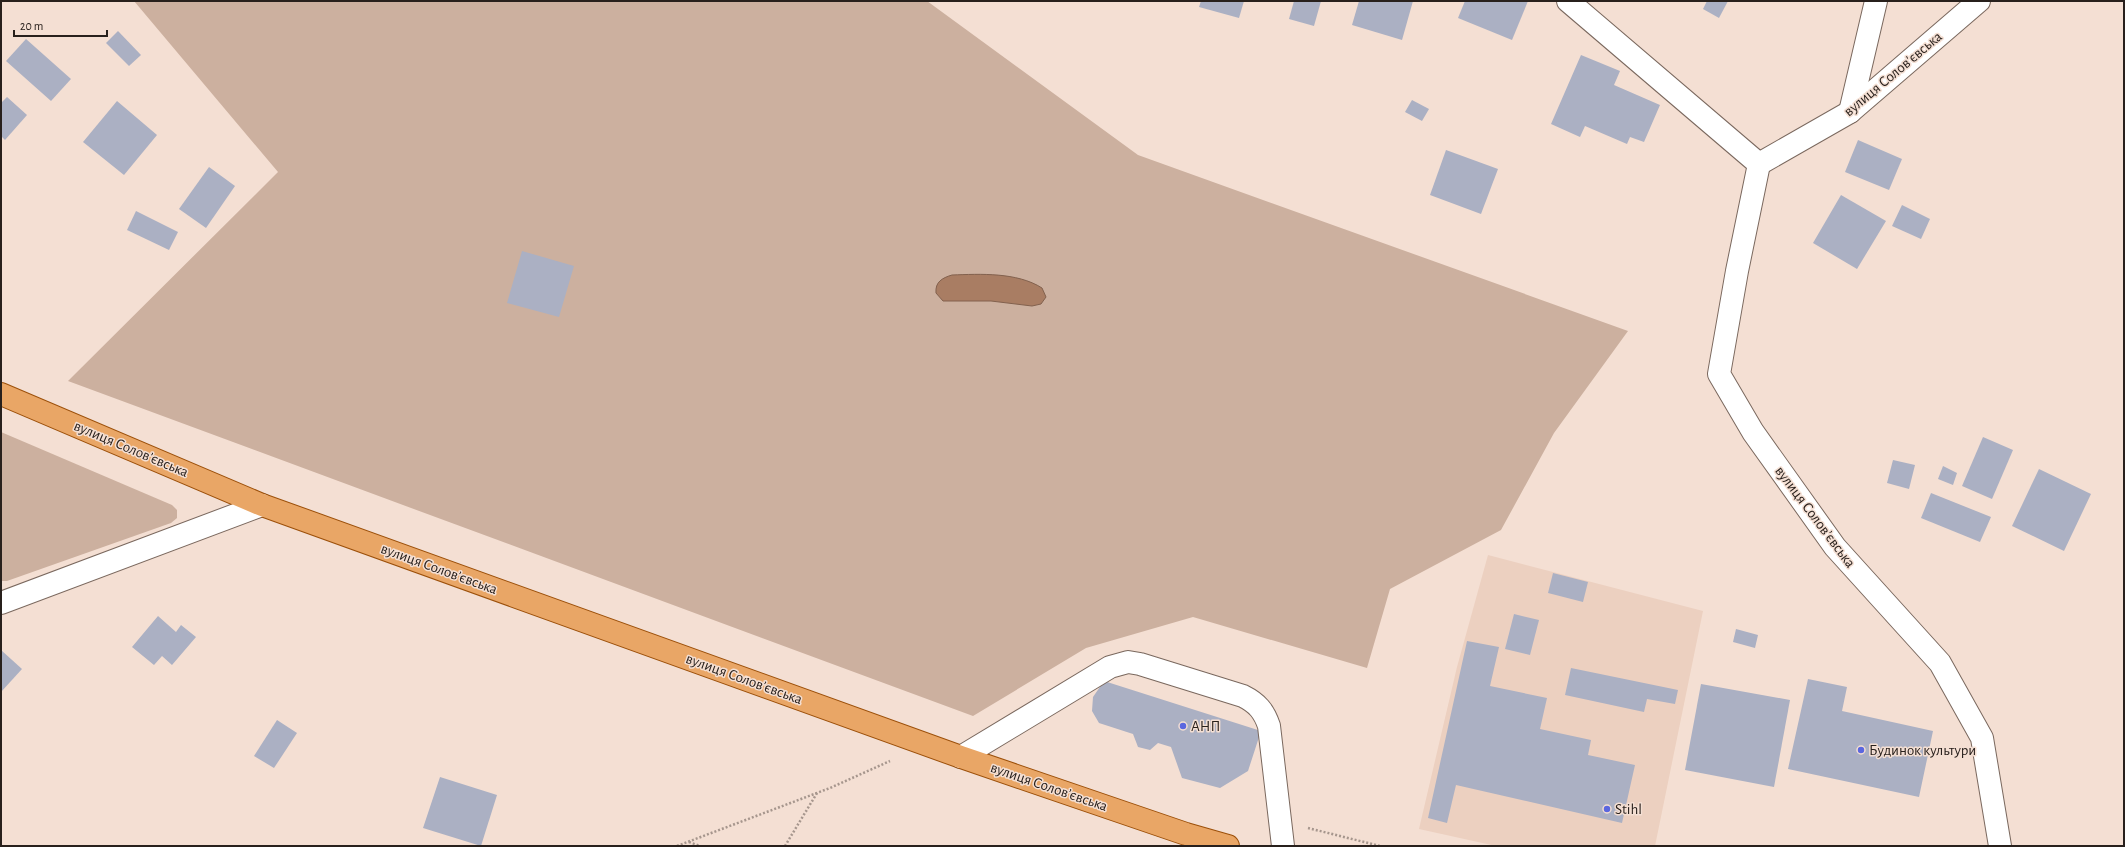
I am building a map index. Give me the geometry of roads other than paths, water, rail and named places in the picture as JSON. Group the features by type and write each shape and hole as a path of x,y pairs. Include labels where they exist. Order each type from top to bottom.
{"main road":[{"name":"вулиця Соловʼєвська","path":"1,394 262,505 961,757 1186,834 1228,846"}],"street":[{"path":"1568,1 1760,164"},
{"path":"1850,112 1876,1"},
{"name":"вулиця Соловʼєвська","path":"1979,1 1850,112 1760,164 1737,271 1719,374 1753,432 1835,547 1940,663 1982,738 2000,846"},
{"path":"1,603 262,505"},
{"path":"961,757 1110,667 1122,662 1134,662 1243,696 1255,702 1260,708 1269,726 1283,846"}],"place":[{"name":"АНП","path":"1183,726"},
{"name":"Будинок культури","path":"1861,750"},
{"name":"Stihl","path":"1607,809"}]}
